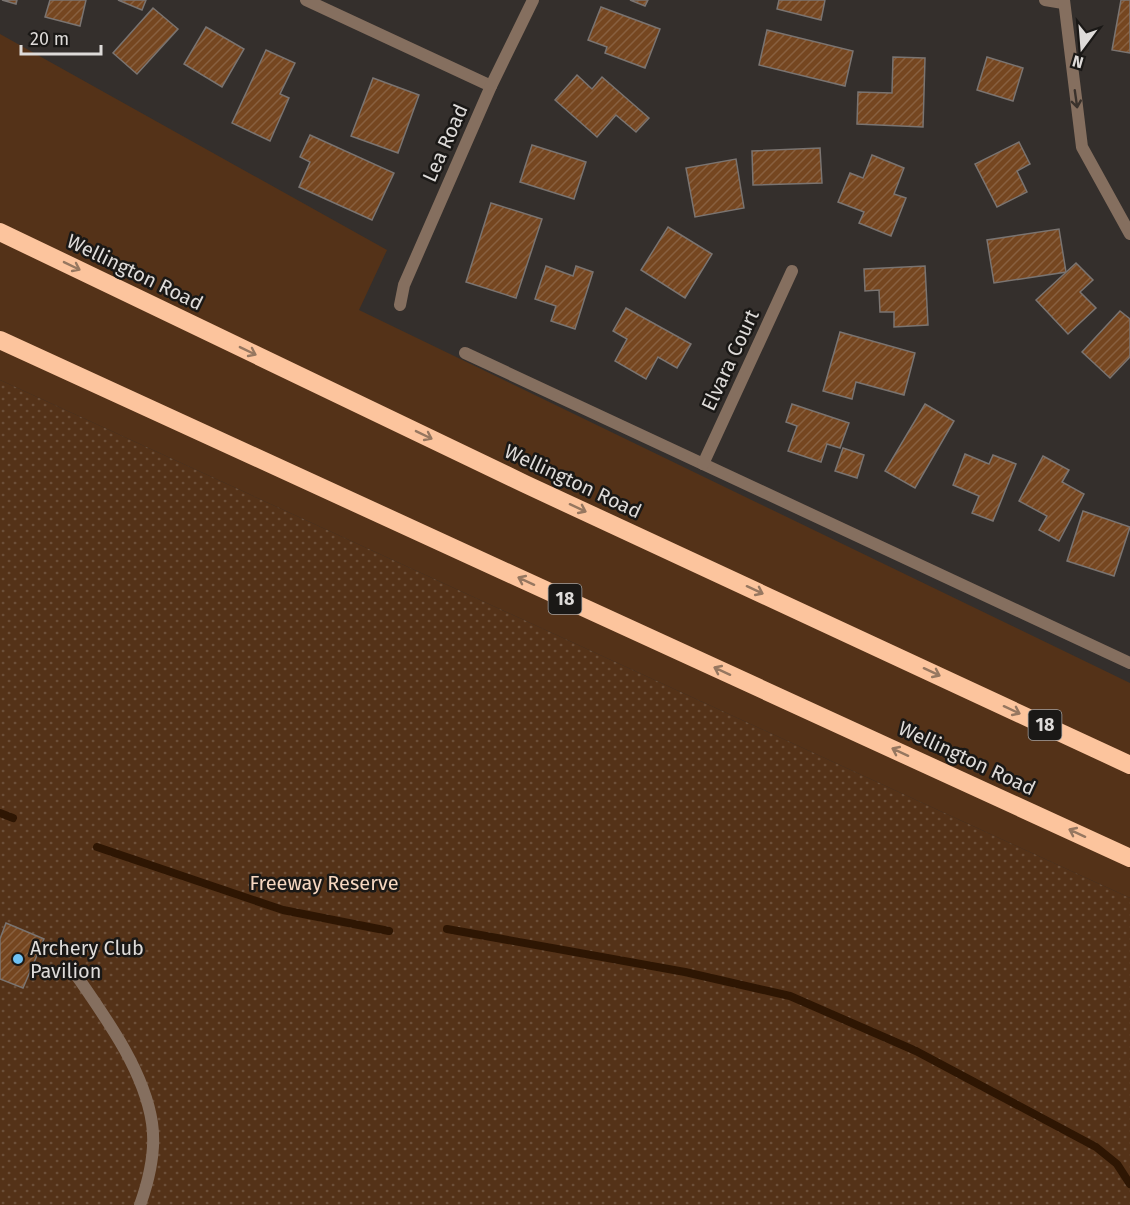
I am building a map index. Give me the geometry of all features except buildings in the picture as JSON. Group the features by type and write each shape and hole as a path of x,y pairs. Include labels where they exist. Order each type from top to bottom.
{"highway":[{"path":"0,227 44,253"},
{"name":"Wellington Road","path":"0,232 525,484 1130,765"},
{"name":"Wellington Road","path":"0,340 1130,858"}],"street":[{"path":"306,0 491,86"},
{"name":"Lea Road","path":"400,305 404,285 491,86 532,0"},
{"path":"1046,0 1063,1 1082,147 1130,234"},
{"name":"Elvara Court","path":"703,464 792,272"},
{"path":"465,353 1130,663"},
{"path":"72,969 132,1064 148,1105 153,1124 153,1146 140,1205"}],"green space":[{"path":"0,34 387,250 359,310 1130,683 1130,898 0,380"},
{"name":"Freeway Reserve","path":"0,380 1130,898 1130,1205 0,1205"}],"waterway":[{"path":"0,813 13,818"},
{"path":"97,847 283,910 389,931"},
{"path":"447,929 685,972 790,996 916,1051 1096,1147 1117,1164 1130,1184"}],"place":[{"name":"Archery Club Pavilion","path":"18,959"}]}
